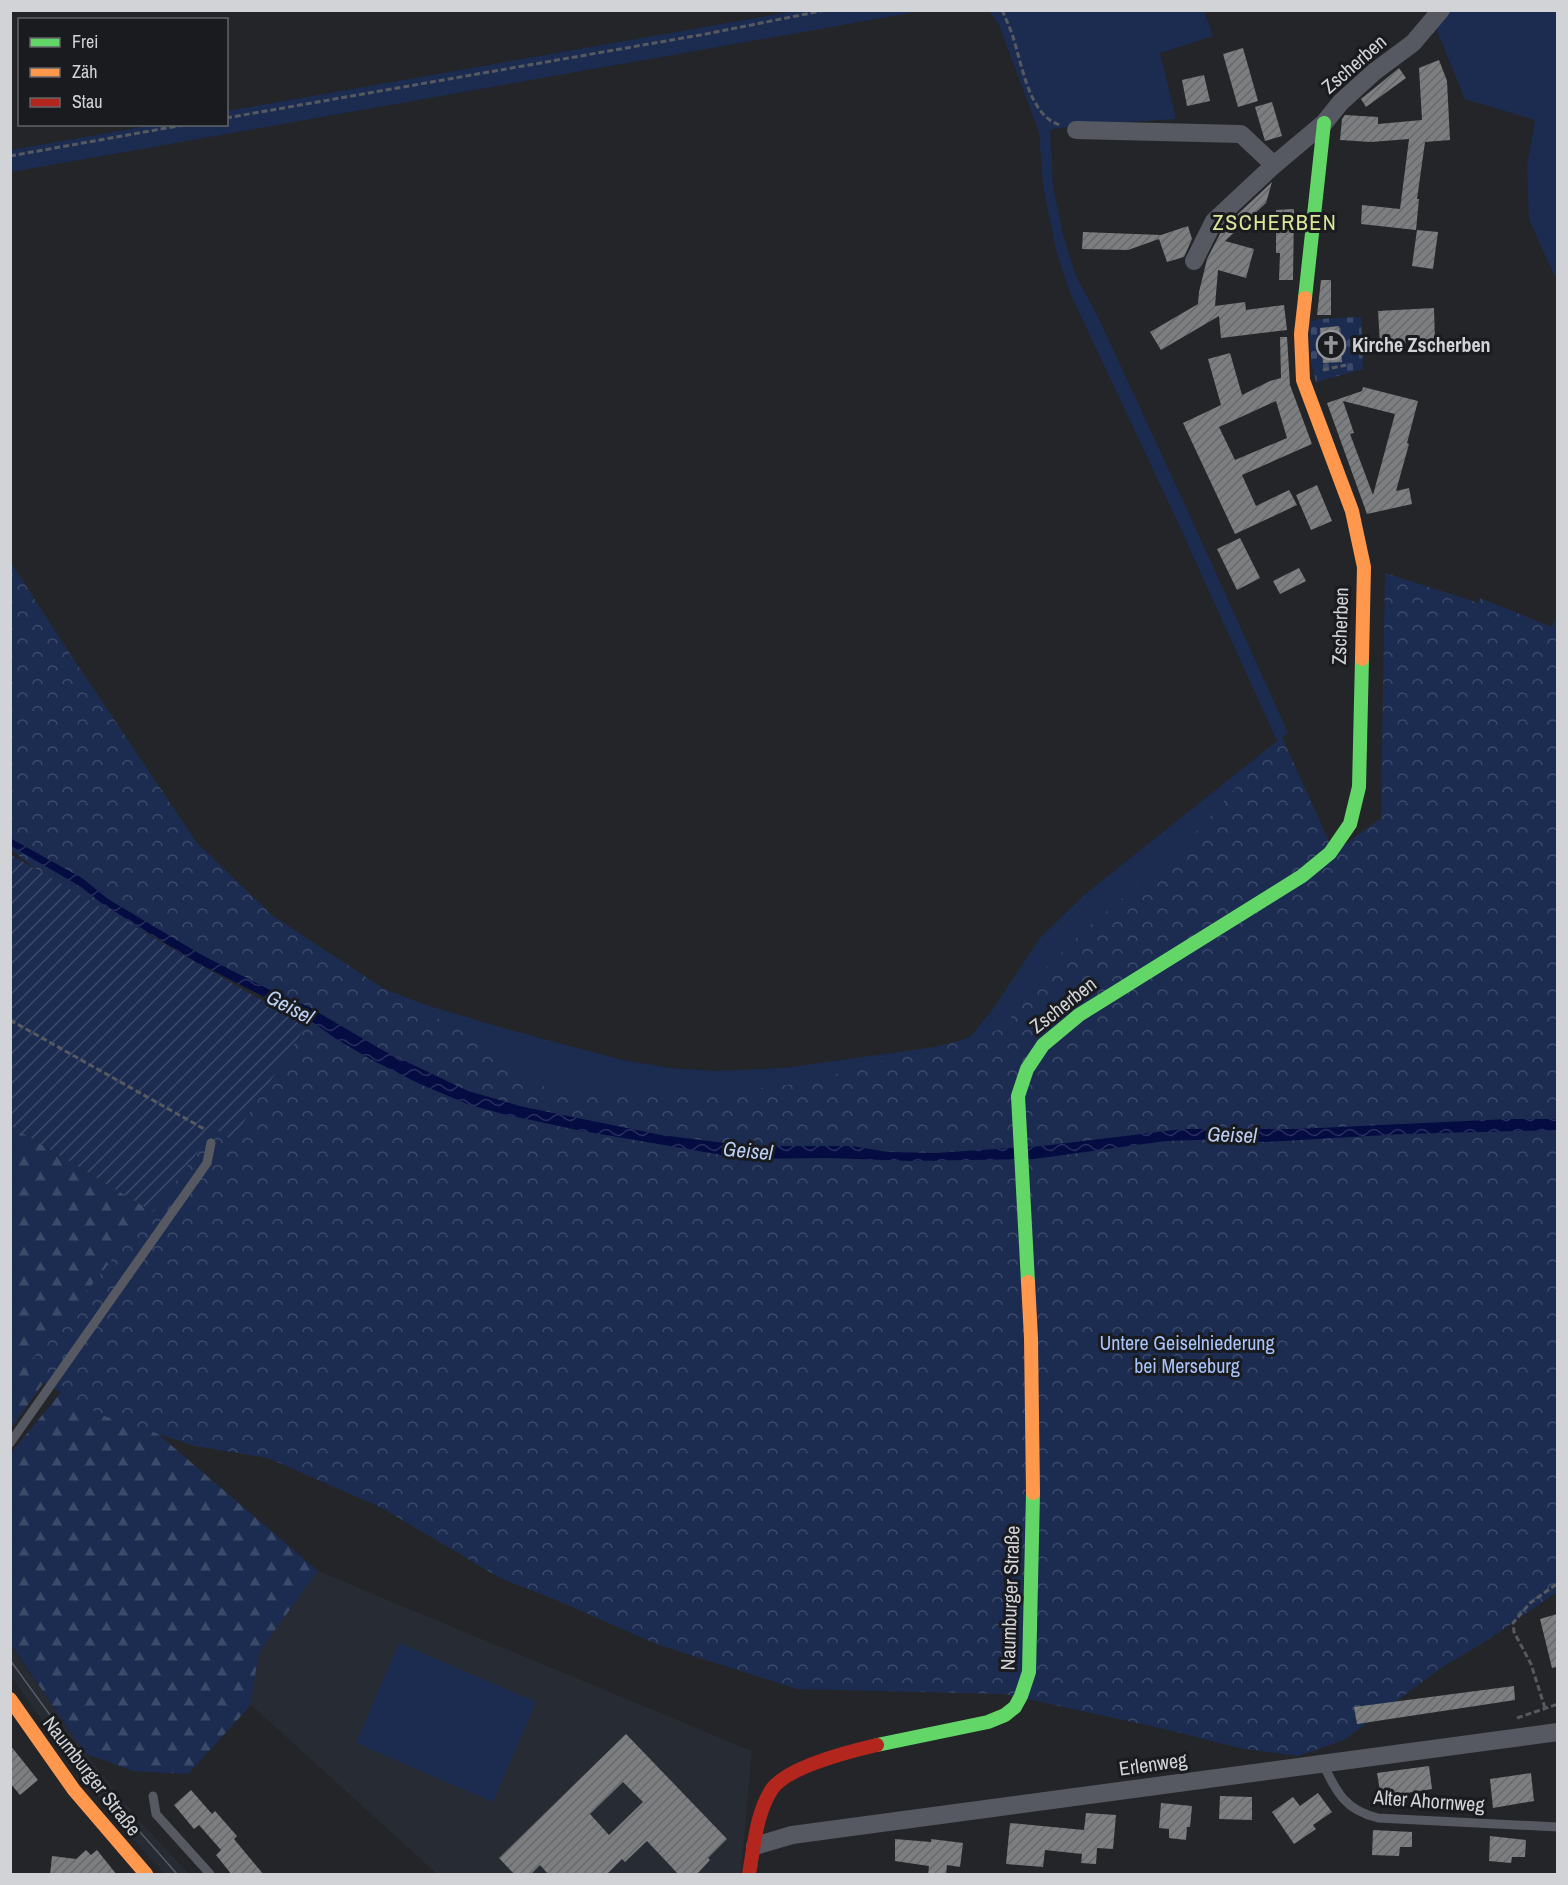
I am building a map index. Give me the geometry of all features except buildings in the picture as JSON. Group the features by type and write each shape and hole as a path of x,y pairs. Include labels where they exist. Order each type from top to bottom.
{"street":[{"name":"Zscherben","path":"1022,1174 1018,1096 1027,1069 1043,1045 1079,1015 1302,876 1330,853 1350,824 1359,786 1364,567 1352,511 1303,380 1300,334 1324,123 1341,102 1374,72 1413,44 1441,10"},
{"path":"1194,261 1214,221 1274,165 1324,123"},
{"path":"1076,130 1241,134 1274,165"},
{"name":"Naumburger Straße","path":"749,1875 761,1814 773,1786 798,1770 829,1758 915,1735 987,1722 1007,1714 1022,1695 1029,1672 1033,1503 1031,1338 1022,1174"},
{"name":"Naumburger Straße","path":"10,1699 74,1790 144,1874"},
{"name":"Erlenweg","path":"755,1846 792,1835 1323,1764 1356,1757 1557,1732"}],"lane":[{"path":"10,1443 207,1163 211,1143"},
{"name":"Alter Ahornweg","path":"1323,1764 1337,1794 1361,1814 1378,1818 1557,1827"},
{"name":"Naumburger Straße","path":"153,1796 156,1814 210,1875"}],"path":[{"path":"228,118 706,34 825,10"},
{"path":"1002,10 1012,33 1030,95 1050,122 1076,130"},
{"path":"10,156 178,126"},
{"path":"10,1020 207,1131 211,1143"},
{"path":"1545,1708 1531,1664 1514,1632 1513,1623 1530,1603 1557,1583"}],"shaded area":[{"path":"318,1571 752,1751 741,1874 437,1874 250,1704 259,1652"},
{"path":"10,1645 86,1754 135,1816 189,1874 165,1874 128,1834 80,1774 11,1676"}],"green space":[{"path":"795,11 921,11 11,172 11,150 147,126 228,126 228,111"},
{"path":"989,11 1204,11 1213,36 1160,53 1176,119 1079,125 1050,130 1053,186 1063,235 1076,276 1099,319 1288,733 1277,741 1071,295 1057,254 1043,186 1039,132 999,25"},
{"path":"1429,11 1557,11 1557,278 1529,219 1527,166 1535,120 1465,99"},
{"path":"1361,317 1363,369 1316,382 1311,362 1309,322 1318,319"},
{"name":"Untere Geiselniederung bei Merseburg","path":"10,561 197,843 273,916 401,1000 490,1045 512,1068 545,1087 571,1097 640,1090 662,1093 714,1094 802,1083 1010,1027 1017,996 1090,925 1175,855 1282,737 1334,853 1381,818 1385,573 1479,603 1480,598 1552,627 1557,614 1557,1592 1486,1641 1441,1668 1344,1740 1298,1756 1239,1748 1169,1730 1004,1694 797,1689 656,1644 500,1578 382,1508 268,1458 195,1446 104,1416 76,1402 24,1369 172,1185 305,1011 72,896 11,850"},
{"path":"10,589 87,700 136,778 195,858 246,907 310,955 334,969 423,1004 622,1060 671,1068 715,1071 784,1068 949,1045 971,1036 993,1009 1040,938 1084,895 1277,741 1317,829 1322,848 1315,857 1286,879 1083,1005 1036,1043 1018,1067 1013,1081 1010,1103 1015,1148 936,1153 888,1152 852,1146 749,1146 661,1135 524,1107 468,1091 384,1051 309,1007 280,995 200,954 108,899 82,878 11,838"},
{"path":"11,855 306,1026 232,1140 215,1129 153,1212 11,1126"},
{"path":"11,1126 153,1212 77,1336 11,1428"},
{"path":"81,1368 318,1571 259,1652 250,1706 188,1774 133,1771 86,1754 11,1645 11,1453"},
{"path":"399,1643 536,1702 493,1802 356,1743"}],"water":[{"name":"Geisel","path":"10,838 82,878 108,899 200,954 280,995 309,1007 384,1051 468,1091 524,1107 661,1135 749,1146 852,1146 888,1152 936,1153 1042,1146 1183,1129 1297,1129 1507,1119 1557,1119 1557,1130 1403,1134 1265,1142 1225,1139 1166,1141 1034,1159 911,1161 829,1158 745,1159 577,1130 470,1105 422,1085 370,1059 311,1021 196,962 104,905 81,887 11,846"}],"tram line":[{"path":"10,1660 111,1799 177,1874"}],"traffic: fast":[{"path":"1305,298 1324,123"},
{"path":"1028,1282 1018,1096 1027,1069 1043,1045 1079,1015 1302,876 1330,853 1350,824 1359,787 1362,659"},
{"path":"877,1745 988,1722 1005,1715 1015,1707 1029,1672 1033,1493"}],"traffic: slow":[{"path":"1305,298 1301,334 1303,380 1352,511 1364,567 1362,659"},
{"path":"1028,1282 1033,1493"},
{"path":"10,1699 74,1790 146,1874"}],"traffic: jam":[{"path":"749,1874 756,1830 762,1809 772,1789 780,1781 805,1767 877,1745"}],"place":[{"name":"Kirche Zscherben","path":"1331,345"}],"district":[{"name":"ZSCHERBEN","path":"1275,222"}]}
